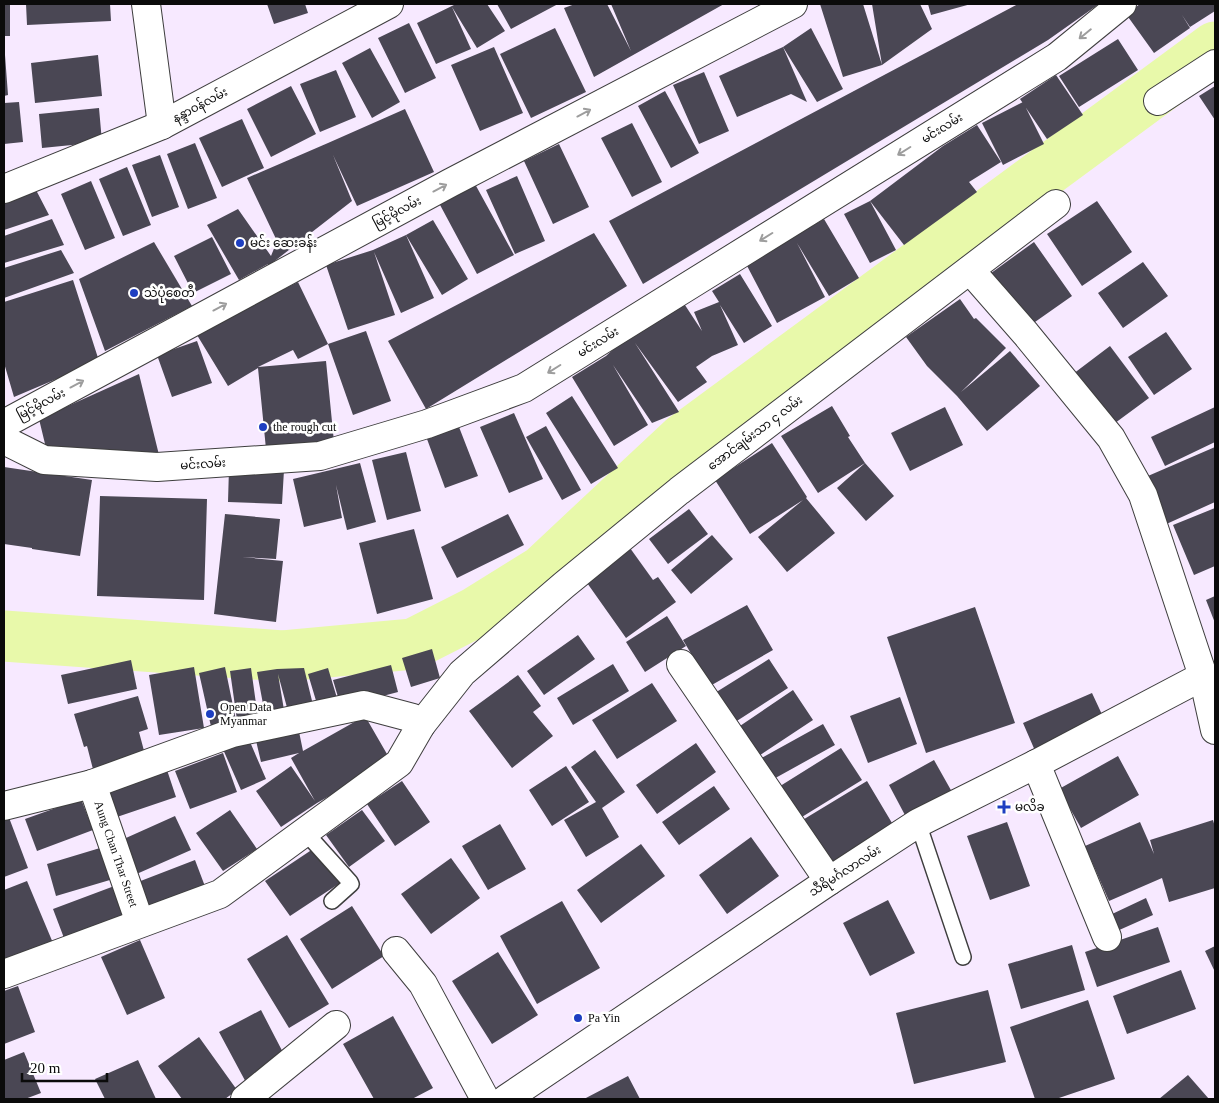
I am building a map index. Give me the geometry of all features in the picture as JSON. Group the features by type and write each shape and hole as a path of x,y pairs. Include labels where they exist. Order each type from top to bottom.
{"street":[{"path":"146,4 162,126"},
{"name":"နန္ဒာ၀န်လမ်း","path":"4,188 162,126 389,4"},
{"name":"မြင့်မိုလမ်း","path":"4,424 450,183 794,4"},
{"name":"မင်းလမ်း","path":"4,440 44,460 157,467 320,456 427,424 524,388 1057,57 1122,4"},
{"path":"1158,101 1215,64"},
{"name":"အောင်ချမ်းသာ ၄ လမ်း","path":"4,974 220,894 305,832 399,763 421,724 462,673 564,584 679,491 1056,204"},
{"path":"970,270 1026,334 1111,438 1143,495 1203,676 1215,730"},
{"path":"681,664 830,882"},
{"name":"သီရိမင်္ဂလာလမ်း","path":"506,1099 918,823 1036,764 1203,676"},
{"path":"4,806 92,784 232,734 364,705 413,718 421,724"},
{"path":"1036,764 1107,937"},
{"name":"Aung Chan Thar Street","path":"92,784 140,923"},
{"path":"396,952 423,984 484,1099"},
{"path":"245,1099 336,1025"}],"lane":[{"path":"918,823 963,957"},
{"path":"305,832 351,884 332,901"}],"building":[{"path":"4,4 10,4 10,36 4,36"},
{"path":"26,4 110,4 111,21 27,25"},
{"path":"267,4 305,4 308,13 274,24"},
{"path":"456,4 487,4 505,31 477,48 452,7 471,49 436,64 417,23"},
{"path":"497,4 558,4 511,29"},
{"path":"575,4 607,4 631,51 611,4 724,4 594,77 564,8"},
{"path":"820,4 863,4 882,65 843,77"},
{"path":"872,4 920,4 932,29 882,65"},
{"path":"928,4 971,4 931,15"},
{"path":"1018,4 1099,4 1048,40 643,284 609,221"},
{"path":"1140,4 1215,4 1215,11 1190,27 1182,15 1190,28 1154,53 1126,14"},
{"path":"409,23 436,78 405,93 378,38"},
{"path":"555,28 586,92 531,118 500,54"},
{"path":"811,28 843,89 817,102 783,47"},
{"path":"1118,39 1138,70 1079,107 1059,76"},
{"path":"494,47 523,113 480,131 451,65"},
{"path":"783,47 807,102 791,94 737,117 719,76"},
{"path":"370,48 400,102 372,118 342,63"},
{"path":"4,55 8,95 4,96"},
{"path":"98,55 102,96 35,103 31,63"},
{"path":"336,70 356,117 320,132 300,84"},
{"path":"704,72 729,131 699,144 673,85"},
{"path":"1056,75 1083,115 1047,139 1020,99"},
{"path":"291,86 316,134 271,157 247,109"},
{"path":"1215,86 1215,120 1199,96"},
{"path":"665,91 699,153 671,168 638,106"},
{"path":"19,102 23,142 4,144 4,103"},
{"path":"1023,102 1044,144 1003,165 982,123"},
{"path":"99,108 102,142 42,148 39,114"},
{"path":"405,109 434,172 357,206 333,155 352,201 267,267 268,264 239,280 207,225 238,209 271,256 277,241 247,178"},
{"path":"242,119 264,168 222,187 199,138"},
{"path":"632,123 662,182 632,197 601,138"},
{"path":"977,125 1001,162 969,182 977,192 904,245 870,201 943,146"},
{"path":"195,143 217,198 188,209 167,154"},
{"path":"559,144 589,207 553,224 524,161"},
{"path":"160,155 179,207 152,217 132,165"},
{"path":"127,167 151,225 123,236 99,179"},
{"path":"517,176 545,241 515,254 486,190"},
{"path":"91,181 115,238 85,250 61,194"},
{"path":"475,184 514,255 477,274 439,203"},
{"path":"36,190 49,215 4,230 4,201"},
{"path":"870,201 896,250 870,263 844,214"},
{"path":"1097,201 1132,252 1082,286 1047,234"},
{"path":"52,219 64,245 4,263 4,236"},
{"path":"824,219 859,278 829,296 797,243 825,297 777,323 745,262"},
{"path":"433,220 468,279 442,295 406,235"},
{"path":"594,233 627,286 426,409 388,341"},
{"path":"406,235 434,298 401,313 374,252 395,315 348,330 326,265 373,250"},
{"path":"212,237 231,274 193,293 174,256"},
{"name":"သဲပုံစေတီ","path":"154,242 192,306 105,351 79,279"},
{"path":"1034,242 1072,296 1025,329 987,276"},
{"path":"61,250 74,273 4,298 4,268"},
{"path":"1143,262 1168,296 1123,328 1098,293"},
{"path":"740,274 772,326 744,343 720,305 738,345 712,356 696,367 707,382 678,402 635,343 679,412 652,423 613,365 648,425 614,446 572,377 606,356 630,334 681,299 702,331 694,312 719,302 712,291"},
{"path":"73,280 99,361 14,397 4,363 4,302"},
{"path":"298,282 328,344 298,359 293,350 258,367 326,361 334,442 266,449 258,368 228,386 197,335 231,315"},
{"path":"960,299 974,319 976,318 1006,348 961,392 1010,351 1040,386 987,431 957,396 927,366 906,337"},
{"path":"366,331 391,401 353,415 328,344"},
{"path":"1166,332 1192,369 1154,395 1128,357"},
{"path":"197,341 212,383 172,397 157,355"},
{"path":"1110,346 1149,398 1111,426 1073,374"},
{"path":"139,374 161,463 46,448 39,419"},
{"path":"572,396 618,468 591,484 546,413"},
{"path":"832,406 850,436 848,437 865,463 818,493 781,436"},
{"path":"945,407 963,445 910,471 891,433"},
{"path":"1215,407 1215,442 1165,466 1151,437"},
{"path":"514,413 543,479 509,493 480,427"},
{"path":"546,426 581,490 562,500 526,437"},
{"path":"459,427 478,476 445,488 427,439"},
{"path":"772,443 806,498 835,533 787,572 758,537 803,500 750,534 715,480"},
{"path":"1215,447 1215,502 1162,526 1141,479"},
{"path":"406,452 421,511 387,520 372,460"},
{"path":"360,463 376,522 347,530 336,485 342,518 304,527 293,479"},
{"path":"865,463 894,496 866,521 837,488"},
{"path":"4,467 92,480 80,556 4,544"},
{"path":"229,468 284,470 282,504 228,502"},
{"path":"100,496 207,499 204,600 97,596"},
{"path":"1215,508 1215,566 1194,575 1173,525"},
{"path":"689,509 708,534 668,564 649,539"},
{"path":"225,514 280,519 276,559 242,557 283,561 276,622 214,614"},
{"path":"508,514 524,545 457,578 441,547"},
{"path":"414,529 433,599 377,614 359,543"},
{"path":"712,535 733,559 691,594 671,570"},
{"path":"630,548 653,580 658,577 676,602 626,638 585,580"},
{"path":"1215,596 1215,623 1206,600"},
{"path":"747,605 773,650 710,686 683,640"},
{"path":"975,607 1015,723 926,753 887,637"},
{"path":"667,616 686,646 645,672 626,642"},
{"path":"578,635 595,659 544,695 527,671"},
{"path":"432,649 440,678 411,687 402,658"},
{"path":"769,659 788,688 729,726 710,696"},
{"path":"131,660 137,689 68,704 61,675"},
{"path":"613,664 629,691 573,725 557,698"},
{"path":"391,665 398,692 341,707 333,680"},
{"path":"194,667 204,728 159,735 149,675"},
{"path":"225,667 237,725 212,731 199,673"},
{"path":"251,668 259,725 238,727 230,671"},
{"path":"304,668 314,709 289,715 278,674 285,716 266,720 257,672"},
{"path":"328,668 340,708 320,714 308,674"},
{"path":"518,675 541,706 533,712 553,736 512,768 469,711"},
{"path":"652,683 677,721 617,759 592,720"},
{"path":"793,690 813,720 754,759 734,730"},
{"path":"1092,693 1106,723 1036,753 1023,723"},
{"path":"138,696 148,729 139,732 147,762 95,777 87,746 84,747 74,714"},
{"path":"900,697 917,744 868,763 850,716"},
{"path":"365,716 391,761 317,803 281,827 256,791 291,766 315,801 291,758 299,753 261,762 254,732 297,722 303,751"},
{"path":"823,724 835,745 770,781 758,760"},
{"path":"247,735 266,779 241,790 222,747"},
{"path":"696,743 716,772 657,814 636,785"},
{"path":"841,748 862,780 797,820 777,788"},
{"path":"595,750 625,792 602,808 619,837 586,857 564,820 596,802 571,767"},
{"path":"223,753 237,792 190,809 175,771"},
{"path":"1118,756 1139,795 1081,828 1059,789"},
{"path":"934,760 952,792 906,817 889,785"},
{"path":"165,764 176,797 111,819 99,786"},
{"path":"566,766 589,802 552,826 529,790"},
{"path":"402,781 430,822 395,846 367,804"},
{"path":"867,781 895,828 824,871 796,824"},
{"path":"714,786 730,809 679,845 662,822"},
{"path":"81,799 93,830 37,851 25,819"},
{"path":"4,808 28,868 4,877"},
{"path":"230,810 257,849 223,871 196,833"},
{"path":"362,810 385,841 349,867 326,835"},
{"path":"175,816 191,850 132,876 117,842"},
{"path":"1213,820 1215,827 1215,888 1169,902 1162,878 1109,901 1085,846 1140,822 1154,854 1150,840"},
{"path":"1007,822 1030,886 990,900 967,836"},
{"path":"500,824 526,869 488,890 462,846"},
{"path":"751,837 779,876 727,914 699,875"},
{"path":"641,844 665,876 601,923 577,890"},
{"path":"110,845 120,877 56,896 47,864"},
{"path":"316,847 340,883 290,916 265,881"},
{"path":"451,858 480,898 431,934 401,894"},
{"path":"195,860 206,889 149,911 138,882"},
{"path":"27,881 53,943 4,962 4,890"},
{"path":"117,885 128,915 64,938 53,909"},
{"path":"1146,898 1153,915 1117,931 1110,915"},
{"path":"888,900 915,953 870,976 843,923"},
{"path":"562,901 600,968 537,1004 500,936"},
{"path":"352,906 384,956 332,989 300,939"},
{"path":"1158,927 1170,962 1097,987 1085,952"},
{"path":"287,935 329,1004 289,1028 247,959"},
{"path":"140,940 165,998 127,1015 101,957"},
{"path":"1072,945 1085,990 1021,1009 1008,964"},
{"path":"1215,946 1215,972 1205,951"},
{"path":"498,952 538,1015 492,1044 452,981"},
{"path":"1181,970 1196,1009 1127,1034 1113,996"},
{"path":"18,986 35,1032 4,1044 4,991"},
{"path":"988,990 1006,1062 914,1084 896,1013"},
{"path":"1088,1000 1115,1079 1056,1099 1035,1099 1010,1027"},
{"path":"261,1010 290,1066 249,1088 219,1032"},
{"path":"393,1016 433,1088 412,1099 374,1099 343,1044"},
{"path":"199,1037 237,1090 225,1099 182,1099 158,1066"},
{"path":"24,1052 41,1093 25,1099 4,1099 4,1060"},
{"path":"138,1060 156,1099 105,1099 95,1079"},
{"path":"1188,1075 1209,1099 1159,1099"},
{"path":"628,1076 640,1099 584,1099"}],"waterway":[{"path":"4,636 283,656 413,644 476,612 542,571 683,439 1215,47"}],"place":[{"name":"မင်း ဆေးခန်း","path":"240,243"},
{"name":"သဲပုံစေတီ","path":"134,293"},
{"name":"the rough cut","path":"263,427"},
{"name":"Open Data Myanmar","path":"210,714"},
{"name":"မလိခ","path":"1004,807"},
{"name":"Pa Yin","path":"578,1018"}]}
